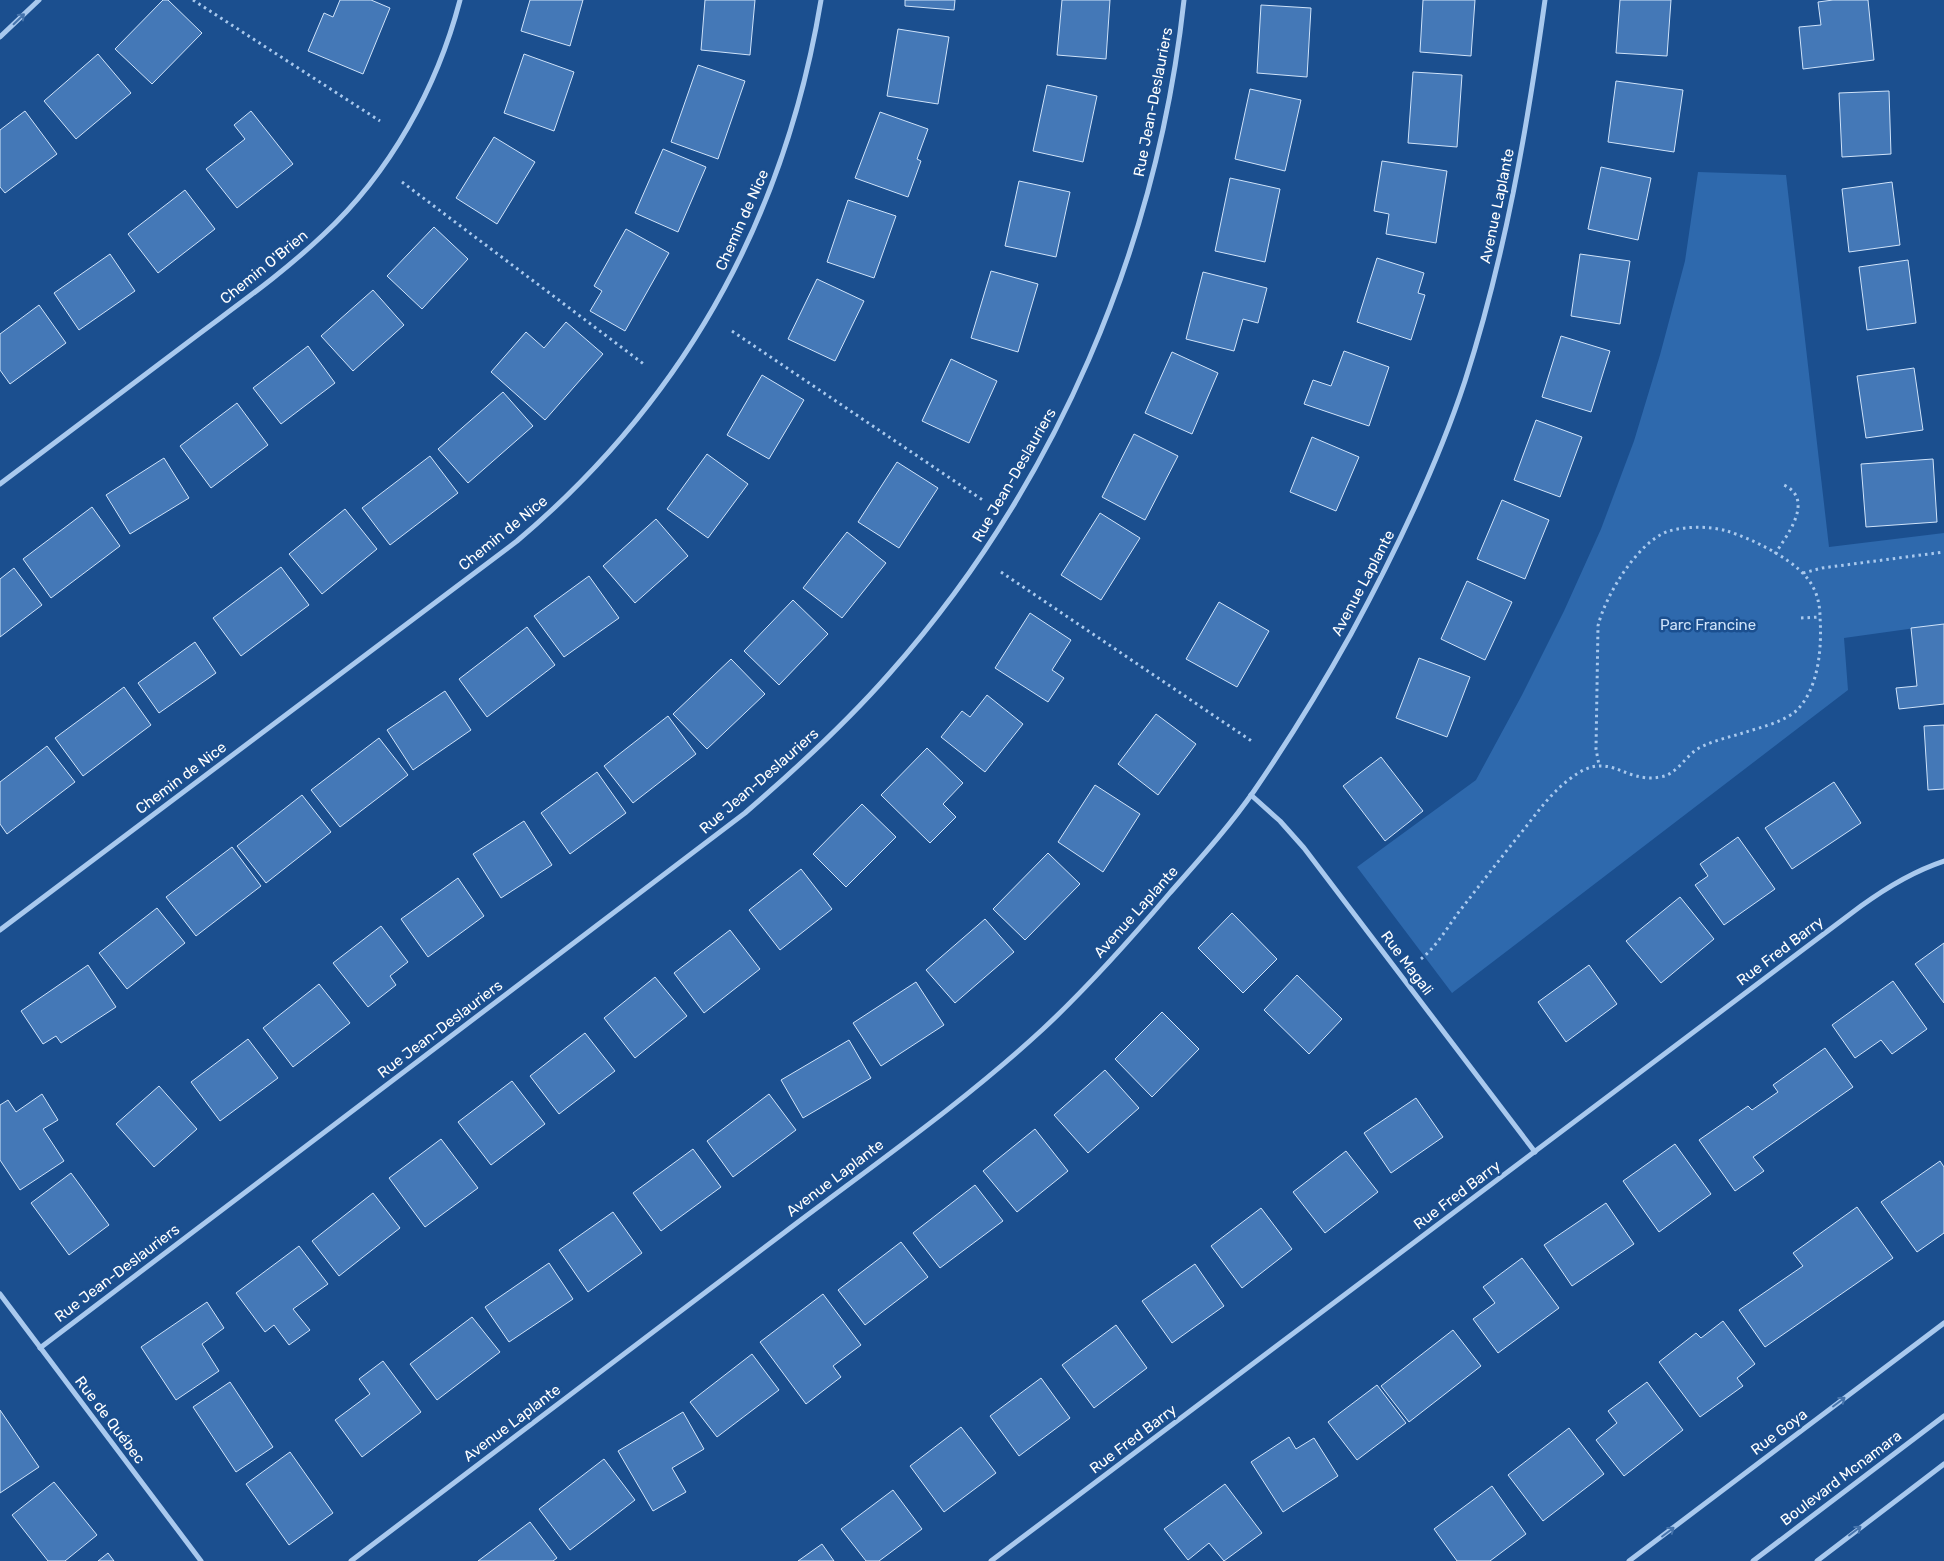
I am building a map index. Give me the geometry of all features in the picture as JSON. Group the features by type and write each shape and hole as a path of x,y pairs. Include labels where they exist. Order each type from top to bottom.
{"street":[{"path":"0,37 39,0"},
{"name":"Chemin O'Brien","path":"0,484 278,274 325,234 346,212 385,163 417,111 443,54 460,0"},
{"name":"Chemin de Nice","path":"0,930 516,541 547,516 603,460 654,398 699,333 738,264 755,228 784,154 796,116 815,39 821,0"},
{"name":"Rue Jean-Deslauriers","path":"40,1348 745,813 834,733 904,656 963,581 1028,480 1066,410 1099,337 1127,262 1150,185 1168,108 1184,0"},
{"name":"Avenue Laplante","path":"351,1561 924,1126 1011,1057 1070,1002 1118,952 1189,871 1251,795 1282,750 1331,670 1369,600 1421,493 1454,412 1486,312 1505,237 1530,104 1545,0"},
{"name":"Rue Magali","path":"1251,795 1280,820 1304,848 1535,1152"},
{"name":"Rue Fred Barry","path":"991,1561 1884,889 1944,861"},
{"name":"Rue de Québec","path":"0,1294 201,1561"},
{"name":"Rue Goya","path":"1629,1561 1944,1323"},
{"name":"Boulevard Mcnamara","path":"1753,1561 1944,1416"},
{"path":"1817,1561 1944,1464"}],"path":[{"path":"193,0 380,122"},
{"path":"402,182 646,365"},
{"path":"732,331 984,501"},
{"path":"1775,554 1797,515 1793,490 1784,485"},
{"path":"1421,959 1446,930 1551,795 1585,768 1599,764 1611,766 1631,774 1659,778 1670,774 1698,749 1780,720 1795,711 1807,698 1814,682 1818,660 1819,603 1813,586 1802,573 1790,562 1755,542 1727,531 1708,528 1684,528 1668,532 1657,537 1642,550 1610,595 1602,610 1598,626 1596,749 1599,764"},
{"path":"1802,573 1822,568 1944,552"},
{"path":"1001,572 1253,742"},
{"path":"1801,618 1820,617"}],"green space":[{"name":"Parc Francine","path":"1698,172 1786,175 1829,547 1944,533 1944,624 1844,638 1848,690 1452,993 1357,867 1476,780 1522,695 1564,611 1601,529 1634,441 1660,355 1685,261"}],"building":[{"path":"163,0 168,0 202,33 152,84 115,49"},
{"path":"340,0 371,0 390,8 363,74 308,51 324,13 333,17"},
{"path":"530,0 583,0 570,46 521,31"},
{"path":"705,0 755,0 750,55 701,50"},
{"path":"905,0 955,0 954,10 905,6"},
{"path":"1062,0 1110,0 1106,59 1057,55"},
{"path":"1423,0 1475,0 1471,56 1420,52"},
{"path":"1620,0 1671,0 1667,56 1616,53"},
{"path":"1868,0 1874,60 1803,69 1799,27 1821,25 1818,2"},
{"path":"1261,5 1311,8 1307,77 1257,73"},
{"path":"898,29 949,37 938,104 887,96"},
{"path":"98,54 131,93 76,139 44,101"},
{"path":"524,54 574,72 554,131 504,113"},
{"path":"698,65 745,81 718,159 671,142"},
{"path":"1413,72 1462,75 1457,147 1408,143"},
{"path":"1616,81 1683,90 1674,152 1608,142"},
{"path":"1047,85 1097,96 1083,162 1033,151"},
{"path":"1250,89 1301,100 1285,171 1235,159"},
{"path":"1889,91 1891,154 1842,157 1839,93"},
{"path":"25,111 57,154 5,193 0,187 0,130"},
{"path":"251,111 293,164 237,208 206,169 245,139 234,125"},
{"path":"880,112 928,129 917,159 921,161 908,197 855,178"},
{"path":"494,137 535,162 497,224 456,198"},
{"path":"663,149 706,167 678,232 635,213"},
{"path":"1382,161 1447,171 1436,243 1386,234 1389,214 1374,211"},
{"path":"1601,167 1651,178 1638,240 1588,229"},
{"path":"1230,178 1280,189 1265,262 1215,251"},
{"path":"1019,181 1070,192 1056,257 1005,246"},
{"path":"1892,182 1900,245 1849,252 1842,189"},
{"path":"185,190 215,229 158,273 128,234"},
{"path":"848,200 896,216 874,278 827,262"},
{"path":"434,227 468,259 422,309 387,276"},
{"path":"626,229 669,253 625,331 590,311 602,291 594,286"},
{"path":"110,254 135,291 79,330 54,293"},
{"path":"1580,254 1630,261 1620,324 1571,316"},
{"path":"1377,258 1424,273 1418,293 1425,295 1411,340 1357,322"},
{"path":"1908,260 1916,323 1867,330 1859,267"},
{"path":"991,271 1038,284 1018,352 971,338"},
{"path":"1203,272 1267,288 1258,323 1243,319 1234,351 1186,339"},
{"path":"817,279 864,301 835,361 788,339"},
{"path":"373,290 404,325 353,371 321,336"},
{"path":"39,305 66,343 10,384 0,370 0,334"},
{"path":"566,322 603,354 545,420 491,372 526,332 544,348"},
{"path":"1561,336 1610,351 1591,412 1542,397"},
{"path":"308,346 335,383 281,424 253,388"},
{"path":"1344,351 1389,367 1369,426 1304,404 1313,380 1331,386"},
{"path":"1172,352 1218,373 1192,434 1145,413"},
{"path":"951,359 997,381 969,443 922,421"},
{"path":"1914,368 1923,430 1866,438 1857,376"},
{"path":"762,375 804,400 769,459 727,435"},
{"path":"503,392 533,426 468,483 438,449"},
{"path":"237,403 268,445 211,488 180,446"},
{"path":"1536,420 1582,437 1560,497 1514,480"},
{"path":"1134,434 1178,456 1145,520 1102,497"},
{"path":"1312,437 1359,457 1336,511 1290,492"},
{"path":"707,454 748,484 708,538 667,509"},
{"path":"430,456 458,493 390,545 362,508"},
{"path":"164,458 189,498 130,534 106,495"},
{"path":"1933,459 1937,522 1866,527 1861,464"},
{"path":"897,462 938,488 899,548 858,522"},
{"path":"1502,500 1549,520 1525,579 1477,559"},
{"path":"92,507 120,546 51,598 23,559"},
{"path":"345,509 377,549 322,594 289,554"},
{"path":"1100,513 1140,538 1101,600 1061,575"},
{"path":"656,519 688,556 635,603 603,566"},
{"path":"847,532 886,563 842,618 803,588"},
{"path":"281,567 309,605 241,656 213,618"},
{"path":"14,568 42,605 0,637 0,579"},
{"path":"589,576 619,618 564,657 534,616"},
{"path":"1467,581 1512,602 1485,660 1441,639"},
{"path":"793,600 828,634 779,685 744,651"},
{"path":"1219,602 1269,631 1237,687 1186,659"},
{"path":"1030,613 1071,640 1052,670 1064,678 1048,702 995,668"},
{"path":"1944,624 1944,704 1899,709 1896,688 1917,686 1911,628"},
{"path":"527,627 555,665 487,717 459,679"},
{"path":"195,642 216,673 159,713 138,683"},
{"path":"1419,658 1470,677 1447,737 1396,718"},
{"path":"731,659 765,694 707,749 673,714"},
{"path":"124,687 151,725 83,776 55,738"},
{"path":"445,691 471,730 413,770 387,730"},
{"path":"987,695 1023,724 985,772 941,737 962,711 970,717"},
{"path":"1156,714 1196,744 1158,795 1118,764"},
{"path":"668,716 696,754 633,803 604,766"},
{"path":"1944,725 1944,789 1928,790 1924,726"},
{"path":"379,738 408,775 340,827 311,790"},
{"path":"47,746 75,782 7,834 0,824 0,782"},
{"path":"927,748 963,783 943,804 956,817 930,843 881,795"},
{"path":"1381,757 1423,811 1385,841 1343,786"},
{"path":"597,772 626,813 570,854 541,813"},
{"path":"1834,782 1861,823 1792,869 1765,828"},
{"path":"1095,785 1140,814 1103,872 1058,842"},
{"path":"302,795 331,832 266,883 237,846"},
{"path":"862,804 896,837 846,887 813,854"},
{"path":"524,821 552,865 501,898 473,854"},
{"path":"1738,837 1775,889 1724,925 1695,885 1708,876 1700,864"},
{"path":"232,847 261,886 196,936 166,897"},
{"path":"1048,853 1080,884 1025,940 993,909"},
{"path":"801,869 832,909 780,950 749,910"},
{"path":"458,878 484,916 428,957 401,919"},
{"path":"1680,897 1714,939 1661,983 1626,941"},
{"path":"157,908 185,943 127,989 99,953"},
{"path":"1232,913 1277,959 1243,993 1198,948"},
{"path":"985,919 1014,952 955,1003 926,970"},
{"path":"381,926 408,962 390,976 396,985 368,1007 333,963"},
{"path":"730,930 760,969 704,1013 674,973"},
{"path":"1944,943 1944,1003 1915,964"},
{"path":"88,965 116,1007 61,1043 56,1036 43,1044 21,1011"},
{"path":"1589,965 1617,1004 1566,1042 1538,1002"},
{"path":"1297,975 1342,1019 1309,1054 1264,1010"},
{"path":"655,977 687,1016 635,1058 604,1018"},
{"path":"1893,981 1927,1029 1892,1054 1881,1040 1855,1058 1832,1025"},
{"path":"916,982 944,1025 881,1066 853,1023"},
{"path":"319,984 350,1023 293,1067 263,1028"},
{"path":"1162,1012 1199,1049 1152,1097 1115,1059"},
{"path":"585,1033 615,1071 559,1114 530,1076"},
{"path":"248,1039 278,1078 220,1121 191,1082"},
{"path":"849,1040 871,1078 803,1118 781,1080"},
{"path":"1825,1048 1853,1087 1753,1157 1764,1171 1735,1191 1699,1140 1748,1106 1752,1110 1778,1092 1773,1085"},
{"path":"1105,1070 1139,1108 1088,1153 1054,1115"},
{"path":"512,1081 545,1124 491,1165 458,1122"},
{"path":"159,1086 197,1129 154,1167 116,1124"},
{"path":"42,1094 58,1120 43,1129 64,1161 20,1190 0,1160 0,1105 8,1100 16,1112"},
{"path":"769,1094 796,1130 733,1177 707,1141"},
{"path":"1416,1098 1443,1137 1391,1173 1364,1133"},
{"path":"1035,1129 1068,1171 1017,1212 983,1171"},
{"path":"441,1139 478,1188 425,1227 389,1178"},
{"path":"1675,1144 1711,1194 1659,1232 1623,1181"},
{"path":"693,1149 721,1187 661,1231 633,1193"},
{"path":"1346,1151 1378,1192 1325,1233 1293,1192"},
{"path":"1940,1161 1944,1167 1944,1233 1917,1252 1881,1202"},
{"path":"71,1173 109,1225 69,1255 31,1203"},
{"path":"975,1185 1003,1221 940,1268 913,1233"},
{"path":"373,1193 400,1228 339,1276 312,1241"},
{"path":"1606,1203 1634,1244 1572,1286 1544,1245"},
{"path":"1857,1207 1893,1258 1765,1347 1739,1310 1803,1266 1793,1253"},
{"path":"1261,1208 1292,1249 1242,1288 1211,1246"},
{"path":"613,1212 642,1253 588,1292 559,1250"},
{"path":"901,1242 928,1277 865,1325 838,1290"},
{"path":"299,1246 328,1284 293,1309 310,1330 289,1345 274,1325 265,1332 236,1293"},
{"path":"1522,1258 1559,1308 1498,1353 1473,1319 1495,1303 1483,1287"},
{"path":"549,1263 573,1299 509,1342 485,1307"},
{"path":"1195,1264 1224,1306 1172,1343 1142,1301"},
{"path":"823,1294 861,1345 833,1366 841,1377 806,1404 760,1342"},
{"path":"207,1302 224,1328 202,1344 219,1371 176,1400 141,1347"},
{"path":"472,1317 500,1352 437,1400 410,1364"},
{"path":"1723,1321 1755,1364 1737,1378 1743,1386 1700,1417 1659,1362 1696,1333 1701,1338"},
{"path":"1116,1325 1147,1368 1094,1408 1062,1365"},
{"path":"1453,1330 1481,1366 1409,1422 1381,1386"},
{"path":"752,1354 779,1390 717,1437 690,1402"},
{"path":"383,1361 421,1412 362,1457 335,1420 370,1394 359,1379"},
{"path":"1041,1378 1070,1418 1019,1456 990,1416"},
{"path":"230,1382 273,1447 236,1472 193,1407"},
{"path":"1647,1382 1683,1430 1624,1476 1596,1440 1617,1423 1608,1411"},
{"path":"1377,1385 1406,1423 1357,1460 1328,1422"},
{"path":"0,1410 39,1467 0,1493"},
{"path":"683,1412 704,1449 672,1468 686,1492 653,1511 618,1451"},
{"path":"961,1427 996,1473 944,1512 910,1466"},
{"path":"1569,1428 1604,1474 1543,1521 1508,1475"},
{"path":"1289,1437 1296,1449 1314,1438 1338,1476 1283,1512 1251,1462"},
{"path":"290,1452 333,1513 289,1545 246,1484"},
{"path":"604,1459 635,1500 570,1550 539,1509"},
{"path":"54,1482 97,1535 65,1561 48,1561 12,1515"},
{"path":"1225,1484 1262,1533 1224,1561 1209,1543 1188,1560 1164,1529"},
{"path":"1492,1486 1526,1534 1490,1561 1457,1561 1434,1529"},
{"path":"893,1490 922,1529 879,1561 866,1561 841,1529"},
{"path":"530,1522 557,1558 553,1561 478,1561"},
{"path":"822,1544 834,1561 798,1561"},
{"path":"108,1553 114,1561 98,1561"}]}
